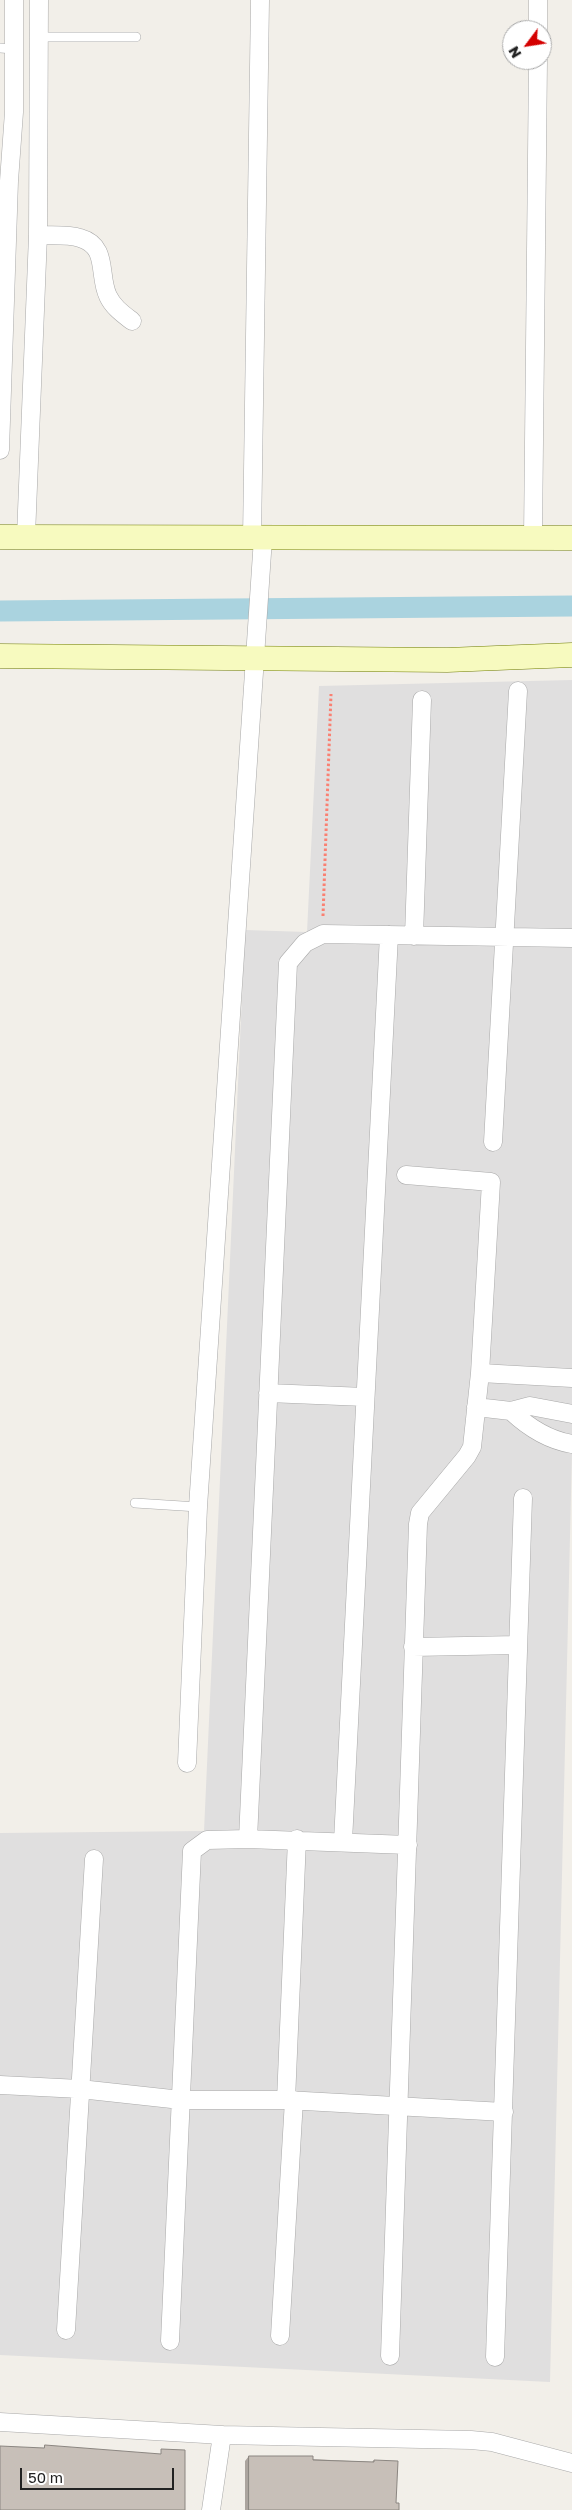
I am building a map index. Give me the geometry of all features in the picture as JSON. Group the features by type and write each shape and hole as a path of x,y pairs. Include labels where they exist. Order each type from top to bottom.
{"street":[{"path":"0,450 9,181 14,112 7,48 14,0"},
{"path":"26,536 38,235 39,0"},
{"path":"187,1763 198,1507 256,649 259,544 260,0"},
{"path":"538,0 538,20"},
{"path":"533,537 538,70"},
{"path":"38,235 80,238 92,243 101,255 103,282 108,296 113,305 132,321"},
{"path":"0,536 259,544 533,537 572,538"},
{"path":"0,656 256,649 447,660 572,656"},
{"path":"494,1142 518,692"},
{"path":"414,936 422,700"},
{"path":"248,1838 288,963 305,943 323,934 572,938"},
{"path":"343,1841 389,935"},
{"path":"390,2356 418,1524 420,1513 467,1456 472,1447 480,1373 491,1182 406,1175"},
{"path":"480,1373 572,1378"},
{"path":"268,1394 365,1398"},
{"path":"476,1407 512,1411 530,1406 572,1414"},
{"path":"512,1411 528,1426 562,1442 572,1444"},
{"path":"496,2356 523,1498"},
{"path":"413,1647 518,1645"},
{"path":"170,2341 192,1851 207,1840 248,1838 408,1845"},
{"path":"280,2336 290,2100 297,1839"},
{"path":"66,2330 94,1859"},
{"path":"0,2085 80,2089 180,2100 290,2100 504,2112"},
{"path":"0,2422 222,2435 471,2440 492,2442 572,2463"},
{"path":"211,2510 222,2435"}],"lane":[{"path":"39,37 136,37"},
{"path":"135,1503 198,1507"}],"path":[{"path":"323,934 331,694"}],"shaded area":[{"path":"572,680 572,1452 550,2382 0,2355 0,1833 204,1831 245,930 307,932 319,686"}],"building":[{"path":"45,2445 161,2454 161,2449 185,2450 185,2510 0,2510 0,2446 44,2448"},
{"path":"249,2456 313,2456 313,2460 398,2461 396,2503 399,2503 399,2510 249,2510"}],"waterway":[{"path":"0,611 572,606"}]}
